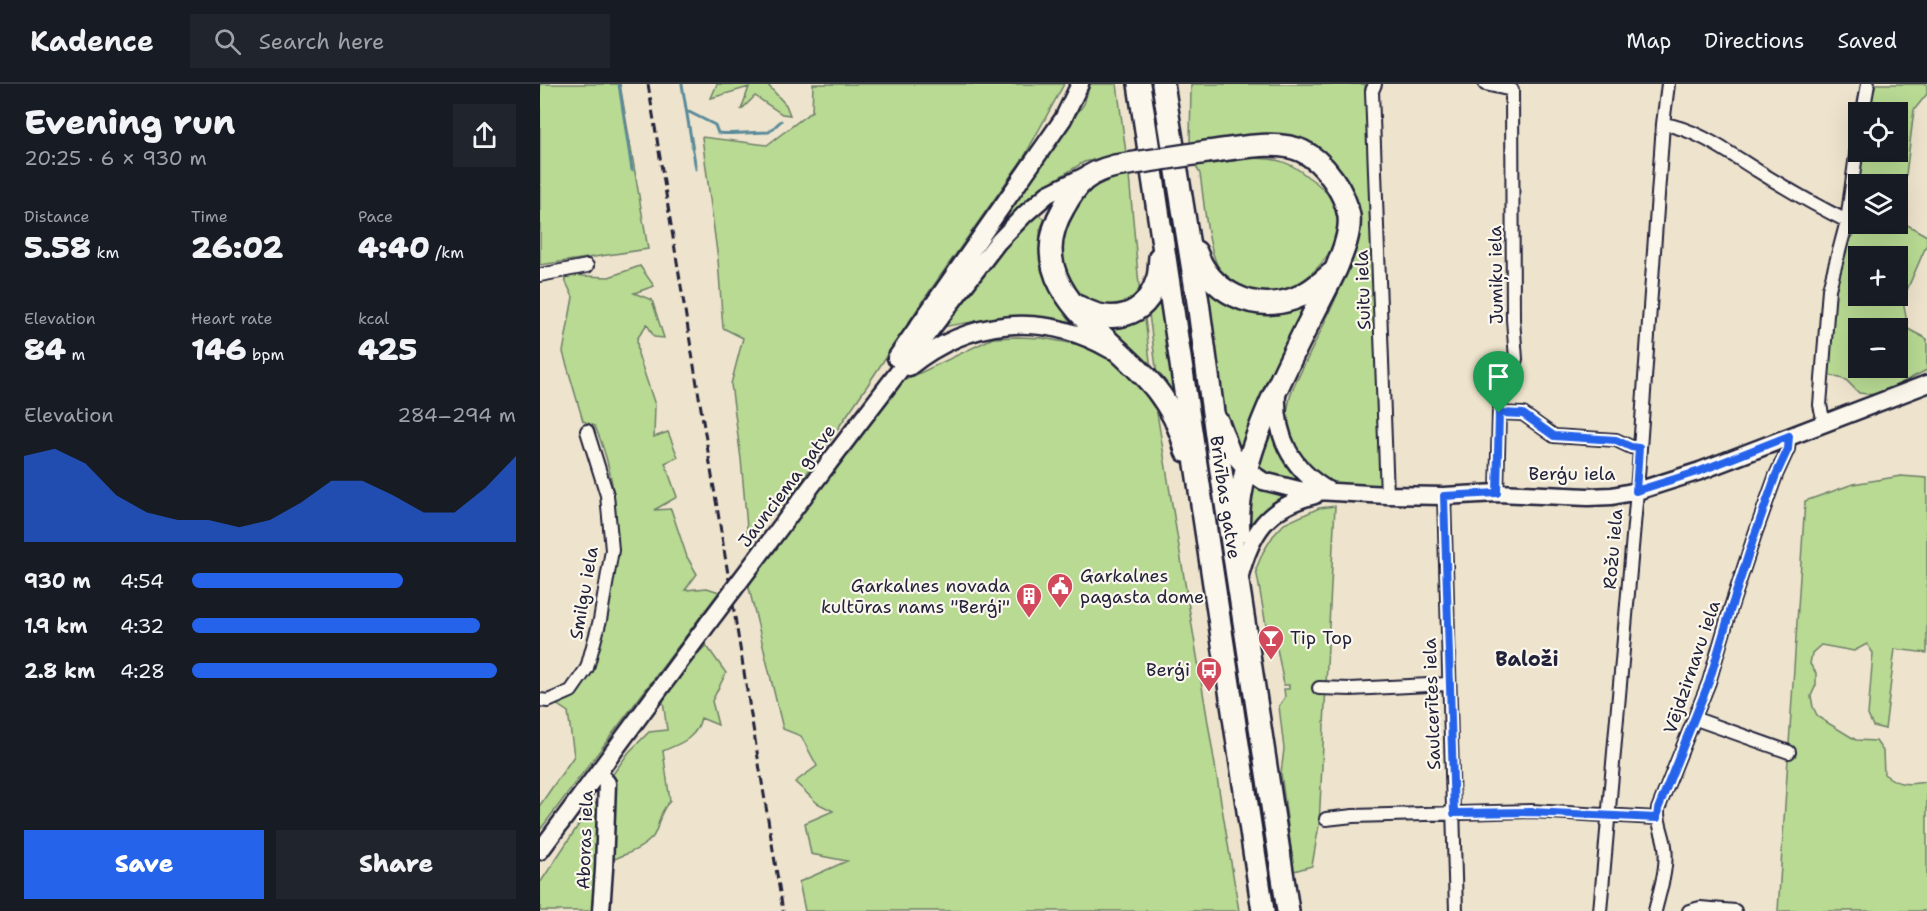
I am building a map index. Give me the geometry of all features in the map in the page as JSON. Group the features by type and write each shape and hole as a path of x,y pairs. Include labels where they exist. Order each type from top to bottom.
{"highway":[{"name":"Brīvības gatve","path":"1139,84 1263,911"},
{"name":"Brīvības gatve","path":"1163,84 1211,399 1241,574 1288,911"},
{"path":"1206,524 1196,502 1183,438 1170,411 1156,390 1062,292 1053,270 1050,243 1061,211 1073,191 1092,173 1115,166 1207,152 1278,146 1301,150 1320,163 1342,194 1349,217 1344,250 1263,422 1247,470 1239,527 1241,574"},
{"path":"1178,176 1185,191 1194,248 1200,263 1208,276 1227,292 1246,300 1270,303 1293,299 1317,287 1336,269"},
{"path":"1073,304 1090,314 1114,318 1139,307 1148,298 1158,279 1163,234"}],"main road":[{"path":"885,387 897,355 1063,119 1080,84"},
{"name":"Jaunciema gatve","path":"540,851 885,387 997,243 1048,194 1092,173"},
{"path":"885,387 927,353 958,337 987,328 1009,325 1033,324 1080,334 1123,357"},
{"name":"Berģu iela","path":"1211,399 1232,453 1247,470 1263,481 1278,485 1299,490 1387,495 1444,496 1497,493 1588,497 1612,496 1636,491 1700,471 1824,423 1926,388"},
{"path":"1278,389 1276,414 1284,445 1304,471 1317,484 1330,492"},
{"path":"1241,574 1251,541 1273,513 1299,499 1330,492"},
{"name":"Aboras iela","path":"598,773 607,783 601,911"}],"street":[{"name":"Suitu iela","path":"1375,84 1372,91 1387,495"},
{"name":"Jumiķu iela","path":"1485,84 1512,90 1513,319 1516,359 1503,393 1499,413 1497,493"},
{"name":"Rožu iela","path":"1600,911 1636,491 1663,121 1668,84"},
{"path":"1865,102 1868,84"},
{"path":"1663,121 1708,142 1812,204 1847,221"},
{"path":"1824,423 1820,405 1829,289 1847,221 1855,162"},
{"path":"540,275 587,267"},
{"path":"1499,413 1523,414 1554,436 1616,440 1639,448"},
{"name":"Smilgu iela","path":"540,700 548,701 571,691 587,668 600,620 612,550 607,495 587,431"},
{"name":"Vējdzirnavu iela","path":"1657,818 1661,801 1709,682 1755,534 1788,449 1789,436"},
{"name":"Saulcerītes iela","path":"1444,496 1456,911"},
{"path":"1318,688 1351,689 1448,684"},
{"path":"1696,719 1789,752"},
{"path":"1326,819 1531,812 1657,818 1666,848 1664,876 1655,911"},
{"path":"1689,911 1700,908 1735,911"}],"green space":[{"path":"540,84 620,84 648,249 540,265"},
{"path":"717,84 767,84 786,105 790,115 782,114 755,96 741,110 749,87 711,98"},
{"path":"813,84 1064,84 1024,157 922,302 790,498 779,499 758,530 748,539 731,384 743,338 723,328 718,260 702,137 767,145 812,111"},
{"path":"1090,84 1117,84 1126,153 1084,162 1035,192 990,235 1084,104"},
{"path":"1191,84 1365,84 1385,487 1352,487 1328,480 1311,468 1297,453 1286,425 1291,393 1333,306 1352,255 1357,235 1357,221 1351,207 1325,159 1275,148 1223,141 1190,144"},
{"path":"1872,84 1927,84 1927,94 1914,110 1908,159 1908,102 1868,102"},
{"path":"1254,158 1277,160 1289,164 1316,183 1333,202 1338,223 1335,240 1327,256 1316,270 1285,289 1268,292 1251,290 1238,285 1221,272 1212,251 1200,174 1196,166"},
{"path":"1859,162 1908,162 1906,174 1857,174"},
{"path":"1100,176 1129,176 1140,296 1114,312 1076,297 1062,276 1061,220"},
{"path":"1037,214 1045,219 1040,230 1042,269 1074,316 1092,332 1056,318 1024,316 943,327 1005,241"},
{"path":"1908,225 1927,236 1927,244 1908,288 1908,246 1848,246 1848,306 1904,306 1906,318 1848,318 1848,378 1908,378 1908,329 1927,339 1927,370 1877,395 1859,393 1846,380 1826,374 1835,273 1845,243 1855,234 1908,234"},
{"path":"640,266 654,286 634,293 652,300 664,338 654,337 647,324 637,339 638,354 655,405 654,437 668,432 678,457 665,463 677,497 654,510 671,509 687,557 697,574 685,590 707,588 719,592 540,830 540,805 574,756 568,712 550,700 585,673 594,661 608,608 616,556 615,503 611,477 595,426 583,421 563,352 573,297 564,272 583,276 609,277"},
{"path":"1203,283 1292,306 1311,304 1244,459 1227,426 1216,378"},
{"path":"1162,295 1177,406 1158,383 1148,306"},
{"path":"1144,310 1152,378 1095,320"},
{"path":"993,338 1042,338 1081,345 1122,365 1155,401 1239,911 805,911 799,882 847,861 811,854 805,823 833,811 817,803 795,782 817,766 801,736 783,729 748,584 903,381"},
{"path":"1271,416 1306,481 1302,486 1251,468"},
{"path":"1901,476 1927,478 1927,653 1895,649 1885,729 1873,726 1868,715 1873,653 1867,644 1854,651 1821,645 1812,653 1810,664 1816,673 1816,685 1811,696 1818,717 1856,740 1876,741 1883,751 1884,774 1900,783 1927,782 1927,911 1778,911 1805,501 1853,484"},
{"path":"1248,477 1289,493 1290,498 1249,536"},
{"path":"1335,506 1319,825 1312,866 1294,871 1281,773 1284,749 1279,706 1285,697 1284,689 1289,689 1289,685 1284,685 1276,643 1268,637 1256,569 1263,552 1284,524 1319,508"},
{"path":"706,645 726,673 712,701 718,725 701,718 692,736 663,751 670,801 663,811 655,834 643,846 611,861 613,774 629,752 649,732 667,730 663,701 678,678"},
{"path":"593,803 599,804 595,911 540,911 540,883"}],"waterway":[{"path":"619,84 632,170"},
{"path":"682,84 696,169"},
{"path":"687,111 715,125 718,133 769,132 781,121"}],"railway":[{"path":"648,84 783,911"}],"place":[{"name":"Garkalnes pagasta dome","path":"1060,609"},
{"name":"Garkalnes novada kultūras nams \"Berģi\"","path":"1029,619"},
{"name":"Tip Top","path":"1271,661"},
{"name":"Berģi","path":"1209,693"}],"district":[{"name":"Baloži","path":"1527,659"}],"route":[{"path":"1499,413 1523,414 1554,436 1616,440 1639,448 1636,491 1700,471 1789,436 1788,449 1755,534 1709,682 1658,809 1657,818 1531,812 1454,813 1448,684 1444,496 1497,493 1499,413"}]}
